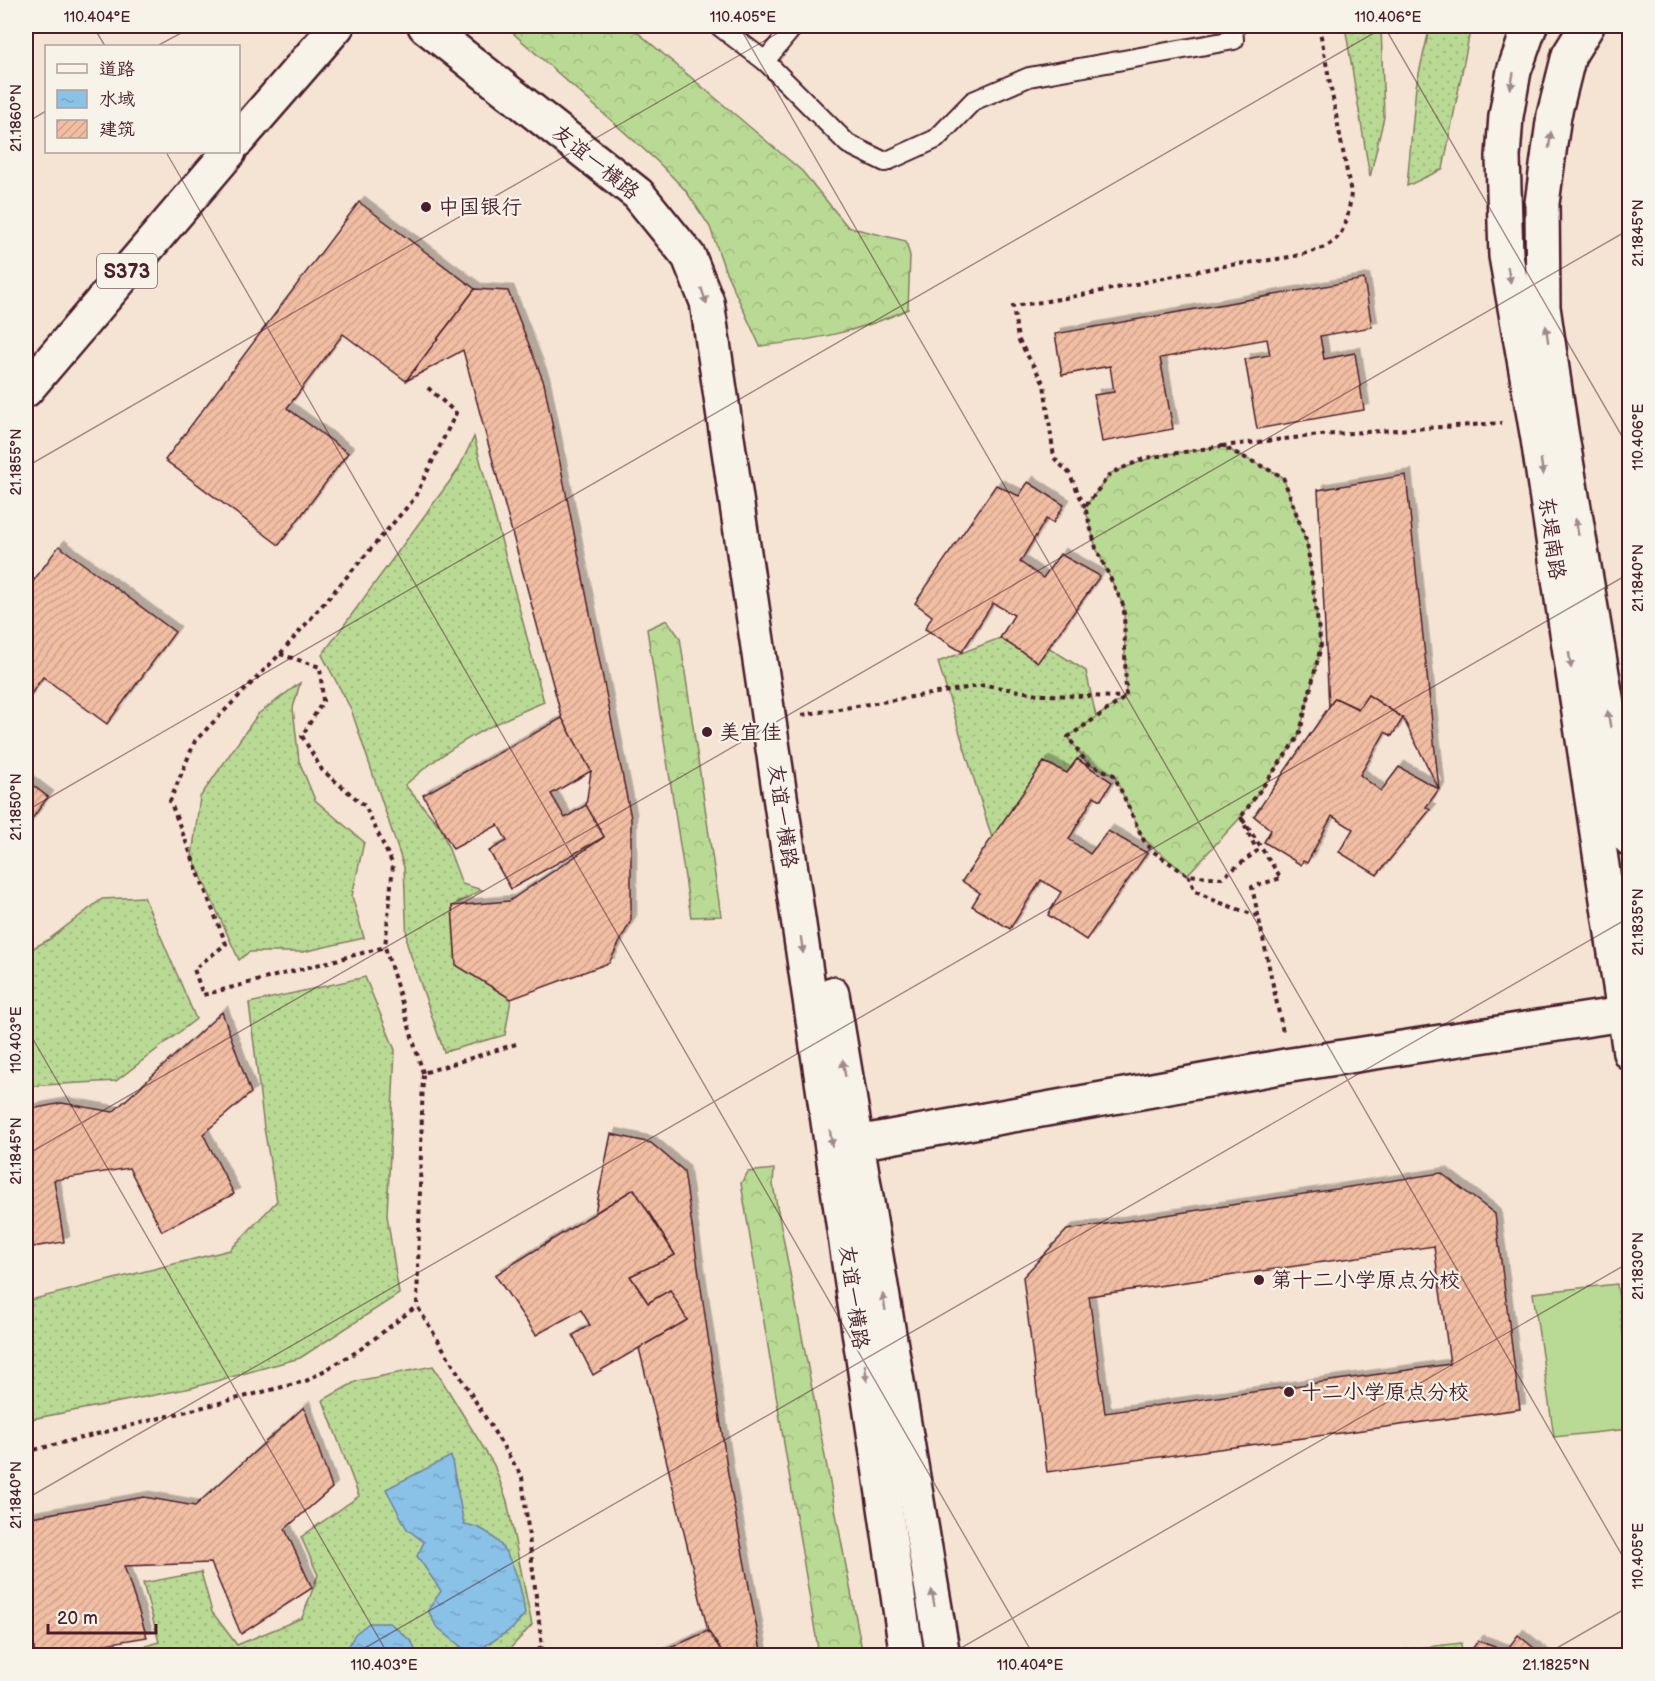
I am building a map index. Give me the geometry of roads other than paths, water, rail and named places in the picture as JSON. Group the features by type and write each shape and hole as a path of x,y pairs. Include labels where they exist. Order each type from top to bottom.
{"street":[{"path":"240,138 337,26"},
{"name":"友谊一横路","path":"425,26 638,194 689,257 707,302 908,1656"},
{"name":"友谊一横路","path":"453,26 627,166 705,243 729,295 786,717 943,1656"},
{"name":"东堤南路","path":"1530,26 1514,71 1506,116 1503,157 1506,256 1629,1053"},
{"name":"东堤南路","path":"1587,26 1569,55 1554,115 1542,203 1543,307 1561,431 1629,839"},
{"name":"S373","path":"26,390 228,153"},
{"path":"857,1143 1291,1065 1623,1014"}],"lane":[{"path":"719,26 765,62 848,144 885,162 936,139 973,101 1029,77 1234,40 1233,26"},
{"path":"765,62 794,26"}],"water":[{"path":"451,1456 464,1524 479,1528 501,1545 509,1557 520,1585 525,1614 512,1629 471,1655 436,1626 428,1610 441,1591 417,1556 424,1542 407,1529 386,1489"},
{"path":"369,1623 390,1623 412,1642 417,1655 344,1655 355,1634"}],"place":[{"name":"中国银行","path":"426,207"},
{"name":"美宜佳","path":"707,732"},
{"name":"第十二小学原点分校","path":"1259,1280"},
{"name":"十二小学原点分校","path":"1289,1392"}]}
